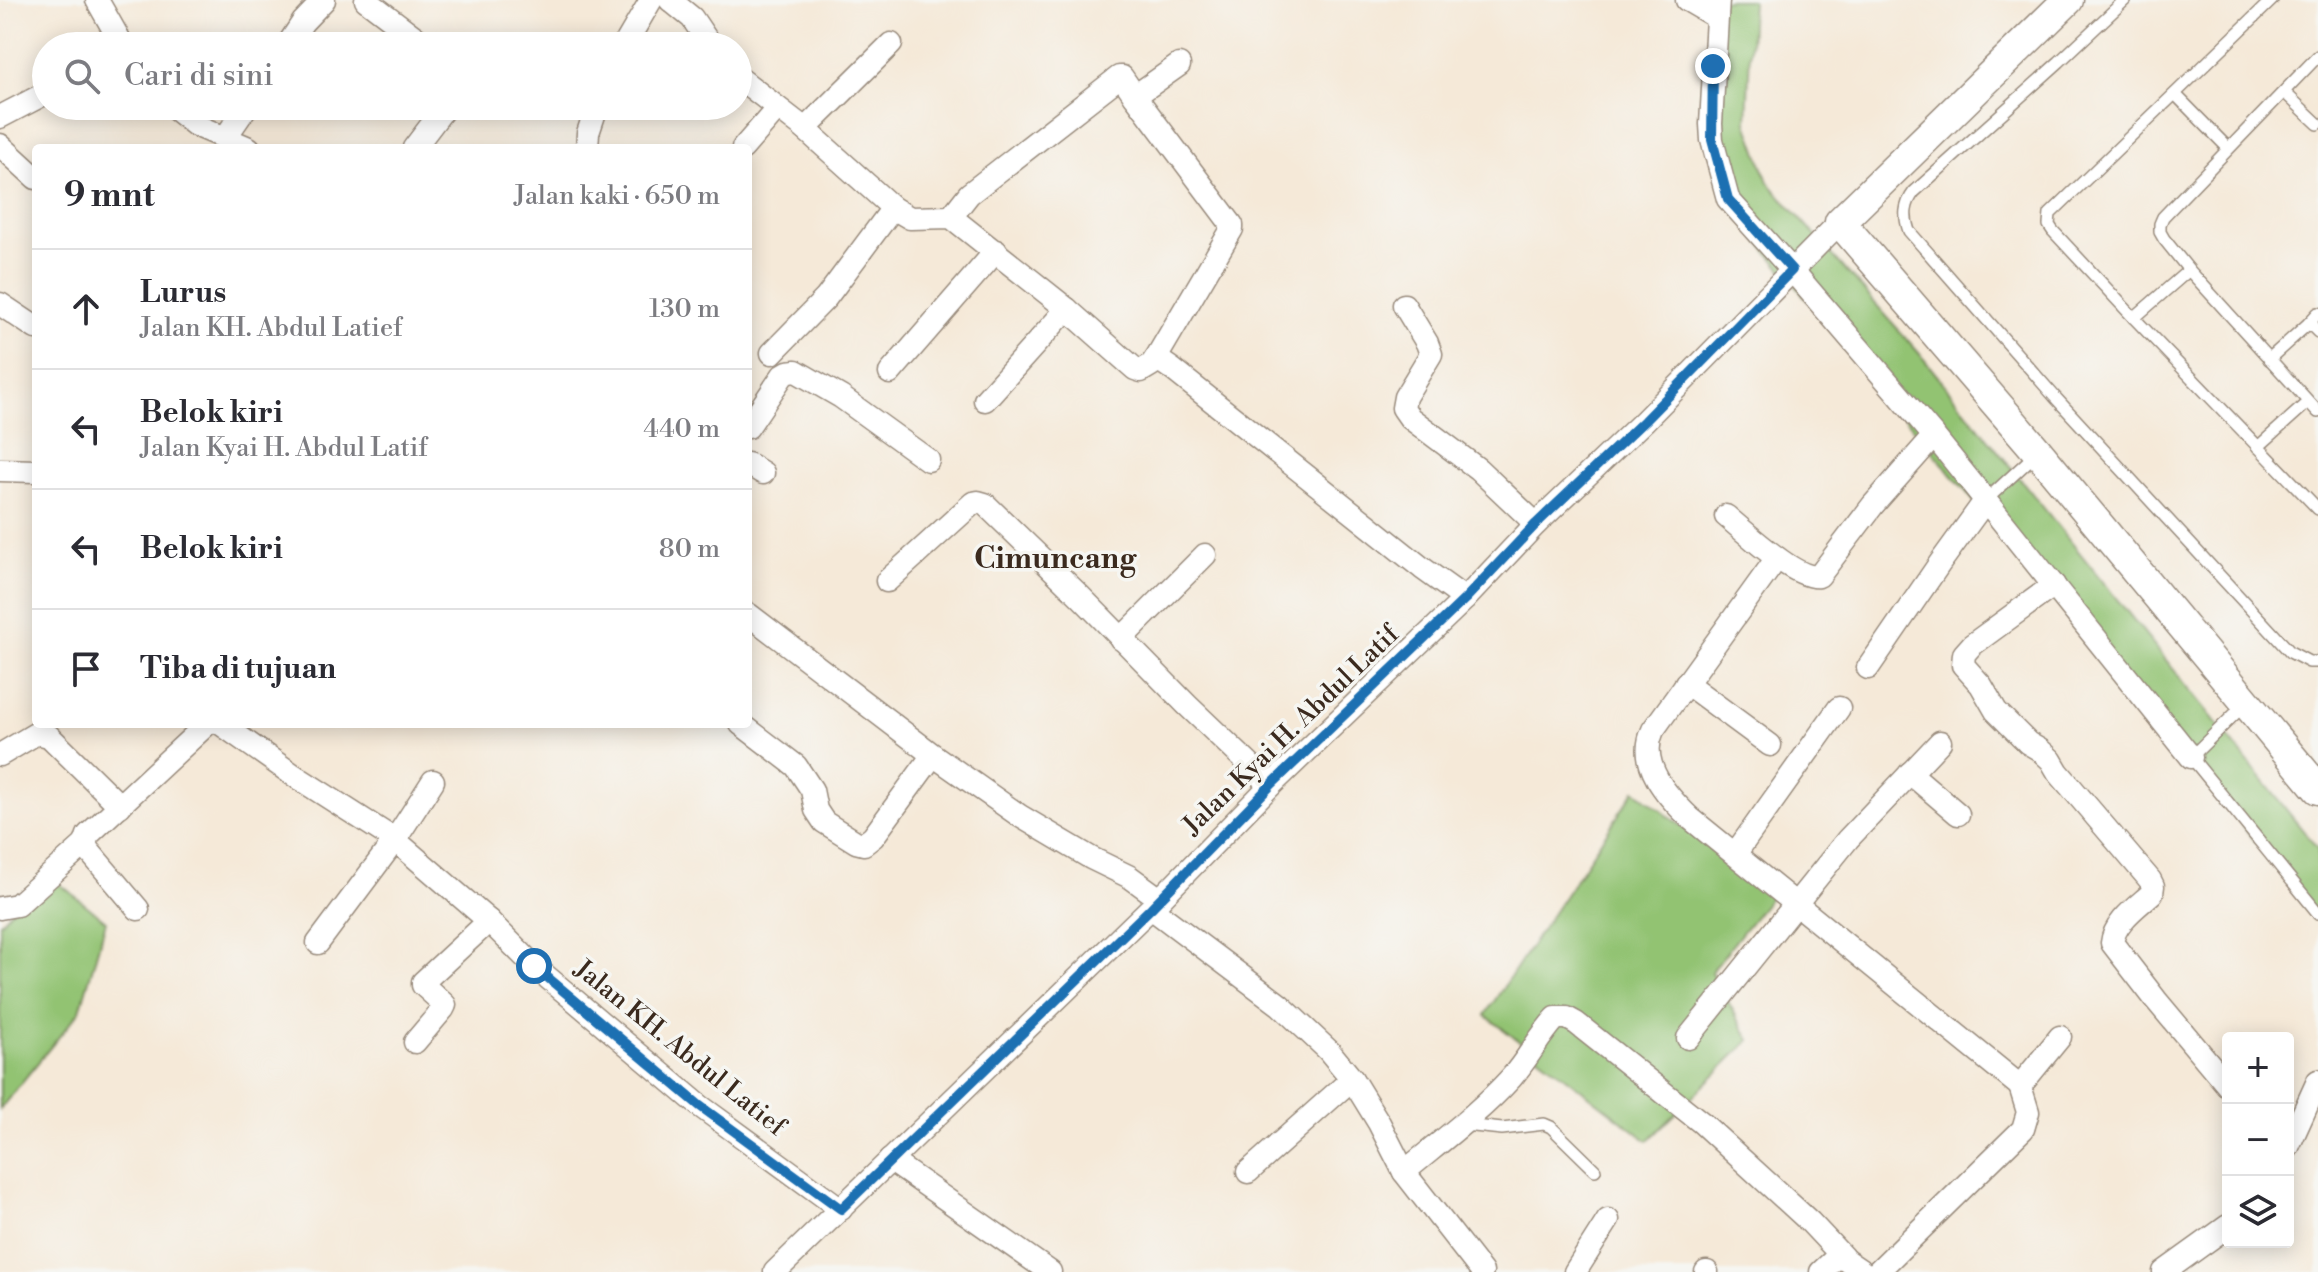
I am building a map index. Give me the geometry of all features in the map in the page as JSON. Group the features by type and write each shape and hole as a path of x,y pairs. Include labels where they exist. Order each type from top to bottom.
{"street":[{"path":"97,0 115,32"},
{"path":"366,0 408,32"},
{"path":"632,32 651,0"},
{"path":"670,0 692,18 702,32"},
{"path":"1687,0 1717,8 1712,140 1728,199 1934,436 2191,757"},
{"path":"2068,0 1840,222 2038,452 2318,789"},
{"path":"296,32 319,2"},
{"path":"805,129 891,44"},
{"path":"1135,96 1179,65"},
{"path":"752,88 805,129 893,208 910,218 951,217 1141,371 1156,358 1232,229 1122,77 969,194 951,217"},
{"path":"0,117 32,100"},
{"path":"746,144 777,109"},
{"path":"189,120 239,144"},
{"path":"225,138 237,120"},
{"path":"417,144 435,120"},
{"path":"587,144 592,120"},
{"path":"0,145 32,174"},
{"path":"772,353 826,298 893,208"},
{"name":"Jalan Kyai H. Abdul Latif","path":"775,1272 1465,599 1536,524 1644,421 1840,222"},
{"path":"890,373 996,251"},
{"path":"1404,305 1431,354 1405,397 1403,408 1410,418 1478,469 1536,524"},
{"path":"985,400 1067,309"},
{"path":"3,313 32,326"},
{"path":"1156,358 1465,599"},
{"path":"752,421 783,375 796,371 841,397 928,460"},
{"path":"1726,516 1777,558 1809,577 1819,576 1873,505 1934,436"},
{"path":"0,470 32,471"},
{"path":"1868,668 1985,501"},
{"path":"887,581 973,503 978,502 992,510 1271,785"},
{"path":"1121,639 1205,555"},
{"path":"1777,558 1650,738 1649,750 1655,776 1667,796 1690,818 2020,1086 2028,1112 2023,1129 1877,1272"},
{"path":"2054,585 1972,645 1964,654 1963,665 1981,685 1996,711 2028,743 2051,760 2150,880 2152,893 2118,926 2112,943 2222,1079"},
{"path":"752,617 933,755 1020,816 1130,877 1155,904 1280,1005 1313,1035 1352,1079 1404,1172 1482,1272"},
{"path":"1686,683 1770,745"},
{"path":"1735,854 1839,708"},
{"path":"0,908 17,905 85,844 88,835 203,728"},
{"name":"Jalan KH. Abdul Latief","path":"227,728 395,840 489,921 534,966 700,1106 841,1209"},
{"path":"746,728 796,766 812,790 816,810 824,822 864,844 878,831 933,755"},
{"path":"0,755 37,733 49,736 120,806"},
{"path":"1688,1038 1848,839 1940,742"},
{"path":"1910,773 1958,814"},
{"path":"318,943 395,840 433,781"},
{"path":"85,844 138,909"},
{"path":"415,1042 445,1005 423,982 489,921"},
{"path":"1404,1172 1460,1126 1511,1078 1556,1018 1567,1018 1702,1123 1810,1222 1843,1257 1863,1272"},
{"path":"2020,1086 2060,1037"},
{"path":"1248,1172 1352,1079"},
{"path":"2294,1134 2318,1081"},
{"path":"890,1160 1050,1272"},
{"path":"1575,1272 1608,1220"},
{"path":"2170,1270 2222,1231"},
{"path":"1821,1272 1836,1258 1843,1257"}],"lane":[{"path":"2125,0 1914,192 1909,199 1905,219 1909,231 2054,396 2290,652 2309,662 2318,662"},
{"path":"2272,0 2054,208 2049,220 2053,231 2318,509"},
{"path":"2318,56 2163,217 2160,224 2160,232 2189,270 2318,412"},
{"path":"2284,92 2318,124"},
{"path":"2175,94 2228,148"},
{"path":"2134,318 2189,270"},
{"path":"2269,359 2318,313"},
{"path":"2309,323 2318,332"},
{"path":"2258,447 2308,402"},
{"path":"1985,501 2038,452"},
{"path":"2246,703 2191,757 2318,913"},
{"path":"1460,1126 1502,1129 1544,1124 1551,1127 1595,1170"}],"green space":[{"path":"1707,0 1752,0 1747,122 1768,182 1919,353 2318,849 2318,917 1727,203"},
{"path":"1635,790 1771,896 1711,972 1750,1040 1648,1141 1485,1015"},
{"path":"45,872 106,921 80,1011 0,1109 0,923"}],"district":[{"name":"Cimuncang","path":"1055,559"}],"route":[{"path":"534,966 700,1106 841,1209 1151,908 1271,785 1465,599 1536,524 1644,421 1792,270 1728,199 1712,140 1713,66"}]}
